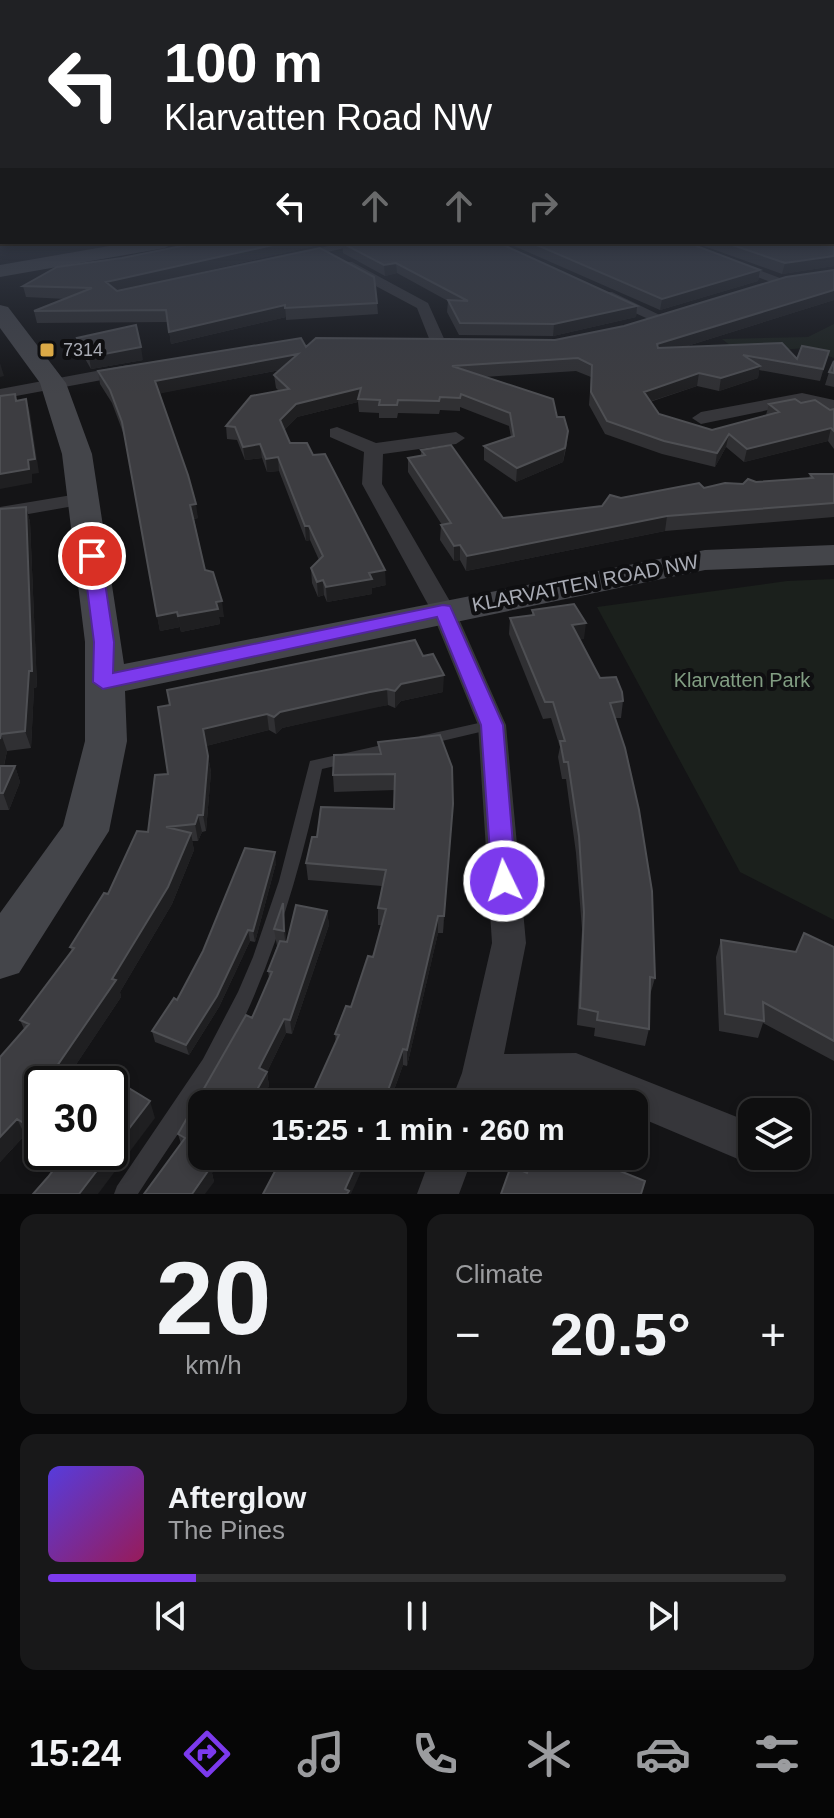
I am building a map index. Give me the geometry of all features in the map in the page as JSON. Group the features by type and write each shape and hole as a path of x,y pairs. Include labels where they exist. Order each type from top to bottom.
{"street":[{"path":"383,284 423,306 438,343"},
{"path":"750,290 773,284"},
{"path":"588,287 668,316 631,328"},
{"path":"0,312 53,383 77,454 104,642 106,741 85,831 0,956"},
{"path":"0,332 33,355"},
{"path":"0,394 146,366"},
{"path":"701,418 802,398 834,405"},
{"path":"337,433 374,449 456,438"},
{"path":"374,449 372,484 443,610 492,725 509,943 475,1088 576,1072 738,1138"},
{"path":"0,513 84,499"},
{"name":"KLARVATTEN ROAD NW","path":"103,682 443,610 705,560 834,555"},
{"path":"438,1194 447,1170"}],"lane":[{"path":"125,1194 211,1064 270,938 299,843 315,765 492,725"}],"green space":[{"path":"834,324 834,358 806,348 740,353 722,339 808,337"},
{"name":"Klarvatten Park","path":"834,579 834,920 740,872 597,607 787,581"}],"building":[{"path":"108,284 117,291 151,284 375,284 377,303 285,308 285,305 169,332 166,310 34,311 92,288 23,286"},
{"path":"435,284 588,284 637,306 554,324 460,323 448,300 468,301"},
{"path":"627,284 714,284 662,299"},
{"path":"764,284 834,284 834,290 657,344 658,348 782,343 797,359 802,346 829,351 823,369 743,355 760,366 721,378 699,373 644,392 659,414 712,430 779,412 769,404 795,399 801,403 815,400 830,410 834,409 834,431 831,428 747,449 729,434 717,453 664,441 607,421 591,392 592,365 578,358 452,366 553,399 557,417 564,417 568,431 565,448 517,468 484,446 514,436 510,413 461,394 460,398 440,397 439,401 398,400 397,405 379,405 380,400 358,399 361,388 296,404 280,420 290,443 307,443 313,455 325,454 385,570 369,573 372,579 326,587 323,580 317,582 311,568 323,556 309,526 305,526 278,457 266,459 260,444 243,447 235,427 226,426 251,396 289,389 274,375 298,354 155,381 196,504 190,505 205,570 213,572 222,601 216,602 218,609 157,616 122,422 110,390 98,371 301,338 306,347 316,338 555,340 624,326"},
{"path":"136,325 141,347 89,357 77,338"},
{"path":"15,394 16,401 26,399 35,459 28,460 29,469 0,474 0,396"},
{"path":"451,445 503,518 602,506 610,495 621,498 699,483 704,488 725,483 743,484 748,479 756,482 813,478 810,474 834,474 834,503 667,516 467,556 460,545 454,546 441,525 451,523 408,458 425,455 421,450"},
{"path":"26,507 32,671 29,671 25,731 1,734 0,739 0,509"},
{"path":"574,604 586,623 572,625 600,678 616,677 622,692 623,701 610,703 625,748 639,810 652,891 655,978 650,977 649,1029 597,1020 598,1012 580,1008 584,912 579,836 568,762 564,762 560,741 565,741 553,702 545,702 510,618 534,615 532,610"},
{"path":"415,640 423,656 433,654 444,675 401,684 395,691 370,692 280,712 274,717 267,714 203,729 208,756 203,815 198,815 195,824 166,827 191,833 168,887 112,979 116,980 57,1066 24,1066 24,1120 22,1122 17,1119 0,1137 0,1057 29,1024 20,1020 74,948 70,947 104,893 108,894 137,831 148,832 155,775 168,774 158,707 170,705 167,690"},
{"path":"440,735 452,767 453,804 444,916 438,916 407,1050 403,1049 388,1090 314,1090 339,1035 335,1034 346,1006 351,1007 368,956 373,957 386,909 378,908 386,870 306,863 312,837 317,837 321,807 394,809 395,774 333,775 334,755 381,754 378,742"},
{"path":"0,766 15,766 3,793 0,793"},
{"path":"245,848 275,852 253,931 248,930 217,996 186,1045 152,1031 174,998 177,1000 203,951"},
{"path":"283,903 284,931 274,929"},
{"path":"296,905 327,911 290,1020 284,1019 259,1068 267,1072 257,1090 203,1090 246,1015 252,1018 272,972 268,971 280,941 287,942"},
{"path":"804,933 834,947 834,1041 763,1002 764,1021 725,1014 721,940 796,952"},
{"path":"128,1088 150,1101 128,1130"},
{"path":"188,1116 188,1170 209,1170 192,1194 144,1194 185,1138 178,1134"},
{"path":"53,1170 97,1170 79,1194 33,1194"},
{"path":"276,1170 354,1170 345,1189 349,1191 347,1194 263,1194"},
{"path":"510,1170 527,1173 528,1170 618,1170 645,1181 641,1194 501,1194"}],"place":[{"name":"7314","path":"47,350"}],"route":[{"path":"92,556 104,642 103,682 443,610 492,725 504,881"}]}
